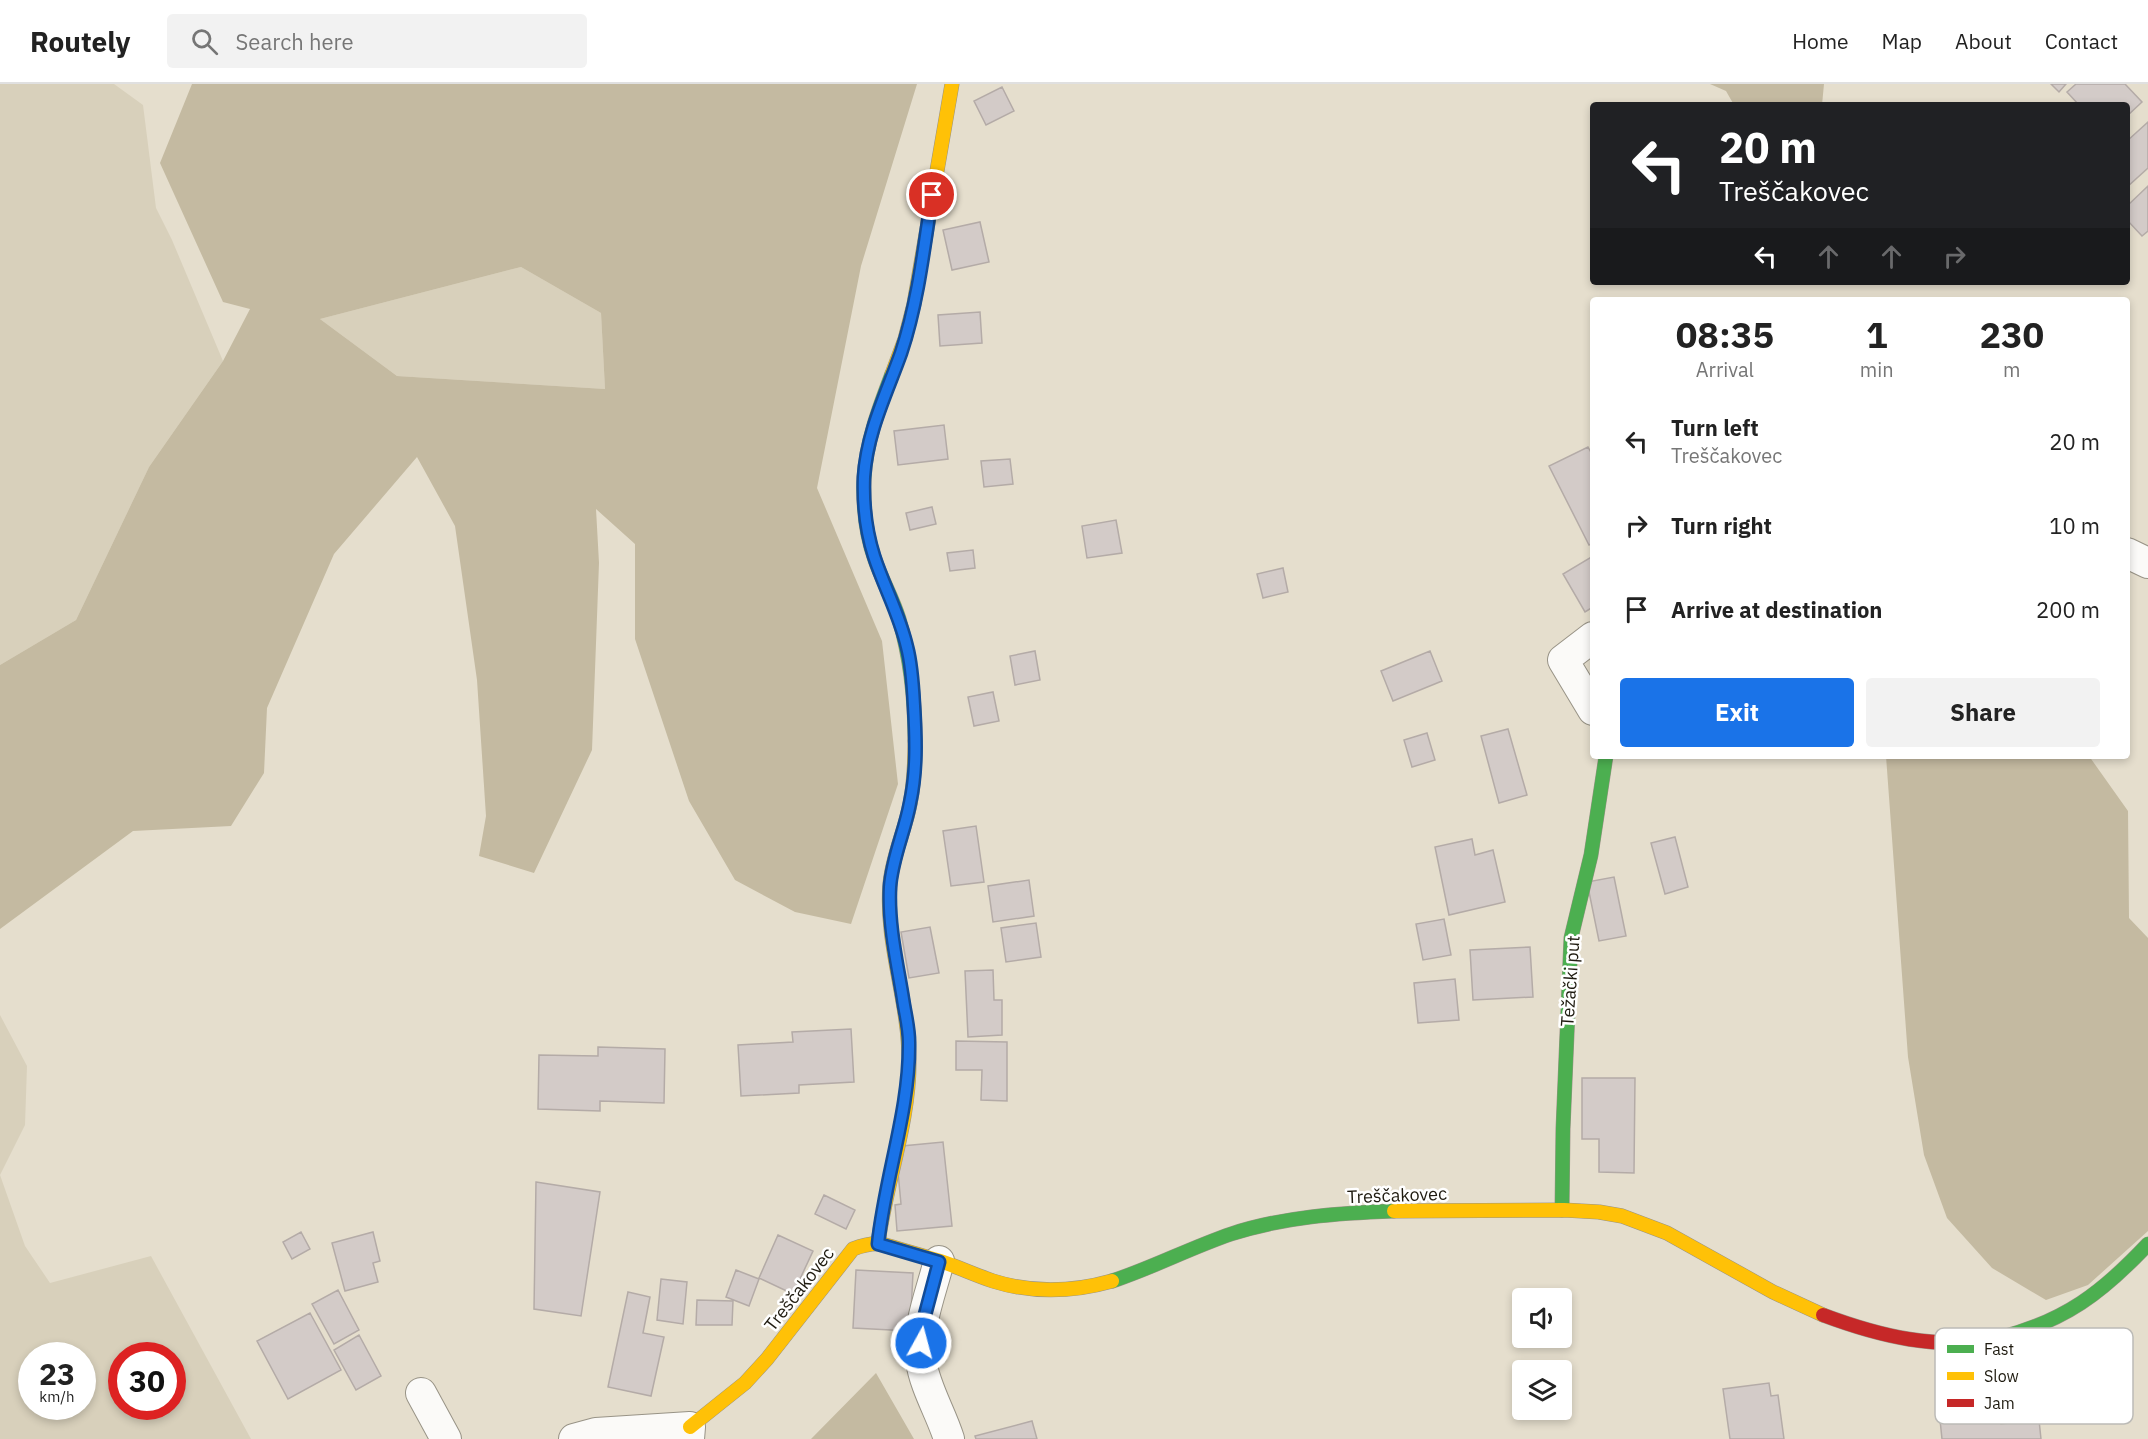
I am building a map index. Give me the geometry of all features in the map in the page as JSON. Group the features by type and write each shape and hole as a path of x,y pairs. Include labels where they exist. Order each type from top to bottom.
{"street":[{"path":"878,1244 881,1217 907,1089 909,1039 890,900 894,861 914,785 916,744 907,647 894,603 869,538 864,509 864,476 874,420 900,354 919,284 952,84"},
{"path":"2130,554 2148,563"},
{"path":"1590,639 1563,660 1590,705"},
{"name":"Težački put","path":"1562,1210 1571,938 1591,855 1606,759"},
{"name":"Treščakovec","path":"689,1433 768,1359 853,1249 864,1244 878,1244 1011,1286 1045,1290 1075,1290 1110,1283 1223,1237 1254,1227 1289,1221 1386,1212 1562,1210 1601,1212 1636,1221 1666,1234 1796,1303 1839,1322 1869,1331 1935,1342"},
{"name":"Treščakovec","path":"2031,1328 2083,1303 2121,1272 2148,1244"},
{"path":"939,1262 922,1326 921,1360 930,1393 949,1439"},
{"path":"421,1393 447,1439"},
{"path":"574,1439 596,1433 689,1433"}],"shaded area":[{"path":"0,84 114,84 143,105 156,208 172,240 223,361 149,467 76,620 0,665"},
{"path":"192,84 917,84 861,266 817,488 882,641 898,784 851,924 795,912 735,880 689,801 635,639 635,544 596,509 599,563 592,750 534,873 479,856 486,816 477,680 455,526 417,457 334,554 267,708 264,773 231,826 133,831 0,929 0,665 76,620 149,467 223,361 250,309 223,302 160,163","holes":["521,267 601,313 605,389 397,376 320,319"]},
{"path":"1710,84 1824,84 1822,102 1732,102 1726,91"},
{"path":"521,267 601,313 605,389 397,376 320,319"},
{"path":"1886,759 2091,759 2128,811 2129,918 2148,938 2148,1231 2088,1285 2046,1300 1992,1268 1947,1218 1924,1155 1908,1057"},
{"path":"0,1015 27,1066 25,1125 0,1175"},
{"path":"0,1175 25,1246 50,1283 151,1256 251,1439 0,1439"},
{"path":"876,1373 914,1439 811,1439"}],"building":[{"path":"2051,84 2066,84 2059,92"},
{"path":"2076,84 2125,84 2142,102 2130,113 2130,102 2076,102 2067,92"},
{"path":"1002,87 1014,111 986,125 974,101"},
{"path":"2148,122 2148,168 2130,184 2130,138"},
{"path":"2148,186 2148,231 2142,236 2130,223 2130,203"},
{"path":"980,222 989,262 952,270 943,230"},
{"path":"980,312 982,343 940,346 938,315"},
{"path":"944,425 948,459 898,465 894,431"},
{"path":"1588,447 1590,451 1590,544 1589,545 1549,466"},
{"path":"1010,459 1013,484 984,487 981,461"},
{"path":"932,507 936,524 910,530 906,513"},
{"path":"1116,520 1122,553 1087,558 1082,526"},
{"path":"973,550 975,568 950,571 947,553"},
{"path":"1590,558 1590,609 1585,612 1563,574"},
{"path":"1283,568 1288,592 1263,598 1257,574"},
{"path":"1035,651 1040,680 1015,685 1010,656"},
{"path":"1430,651 1442,681 1393,701 1381,671"},
{"path":"993,692 999,721 974,726 968,697"},
{"path":"1508,729 1527,795 1499,803 1481,736"},
{"path":"1427,733 1435,760 1412,767 1404,740"},
{"path":"976,826 984,882 951,886 943,831"},
{"path":"1675,837 1688,887 1665,894 1651,843"},
{"path":"1472,839 1475,855 1493,850 1505,902 1449,915 1435,847"},
{"path":"1614,877 1626,936 1599,941 1587,882"},
{"path":"1029,880 1034,916 993,922 988,886"},
{"path":"1444,919 1451,955 1423,960 1416,924"},
{"path":"1036,923 1041,957 1006,962 1001,928"},
{"path":"930,927 939,973 909,978 901,932"},
{"path":"1530,947 1533,997 1473,1000 1470,950"},
{"path":"993,970 994,1000 1002,1000 1002,1035 968,1037 965,971"},
{"path":"1455,979 1459,1020 1418,1023 1414,983"},
{"path":"851,1029 854,1082 799,1085 799,1093 741,1096 738,1045 793,1042 792,1032"},
{"path":"956,1041 1007,1042 1007,1101 981,1100 982,1070 956,1070"},
{"path":"598,1047 665,1049 664,1103 600,1101 600,1111 538,1109 539,1055 598,1056"},
{"path":"1582,1078 1635,1078 1634,1173 1599,1172 1599,1139 1582,1139"},
{"path":"943,1142 952,1226 897,1231 895,1205 901,1204 898,1172 902,1146"},
{"path":"536,1182 600,1192 581,1316 534,1309"},
{"path":"824,1195 855,1210 846,1229 815,1214"},
{"path":"301,1232 310,1249 292,1259 283,1242"},
{"path":"373,1232 380,1261 373,1263 378,1282 345,1291 332,1243"},
{"path":"778,1235 813,1251 793,1294 759,1278"},
{"path":"736,1270 759,1279 749,1306 726,1297"},
{"path":"856,1270 913,1273 910,1331 853,1328"},
{"path":"661,1279 687,1282 683,1324 657,1320"},
{"path":"338,1290 359,1330 334,1344 312,1304"},
{"path":"628,1292 650,1297 643,1333 664,1337 651,1396 608,1387"},
{"path":"697,1300 733,1301 732,1325 696,1325"},
{"path":"310,1313 341,1370 288,1399 257,1341"},
{"path":"359,1335 381,1376 356,1390 334,1350"},
{"path":"1769,1383 1771,1396 1778,1395 1784,1439 1730,1439 1723,1389"},
{"path":"1032,1421 1037,1439 976,1439 975,1436"},
{"path":"1940,1424 2039,1424 2041,1439 1942,1439"}],"traffic: fast":[{"path":"892,374 867,452 864,479 865,510 872,550 897,612 907,649 913,695 915,741"},
{"path":"1562,1210 1571,938 1591,855 1606,759"},
{"path":"1112,1281 1251,1228 1311,1217 1394,1211"},
{"path":"2030,1328 2063,1314 2098,1291 2148,1244"}],"traffic: slow":[{"path":"892,374 905,339 914,304 952,84"},
{"path":"878,1243 902,1128 908,1083 908,1038 889,906 893,866 912,796 915,741"},
{"path":"1394,1211 1564,1210 1622,1216 1667,1233 1773,1292 1823,1315"},
{"path":"690,1427 745,1383 767,1359 853,1249 871,1244 882,1244 940,1261 993,1281 1022,1288 1067,1289 1112,1281"}],"traffic: jam":[{"path":"1823,1315 1887,1335 1935,1342"}],"route":[{"path":"921,1343 922,1326 939,1262 878,1244 881,1217 907,1089 909,1039 892,925 890,882 914,785 916,744 907,647 894,603 869,538 864,509 864,476 874,420 900,354 919,284 932,195"}]}
